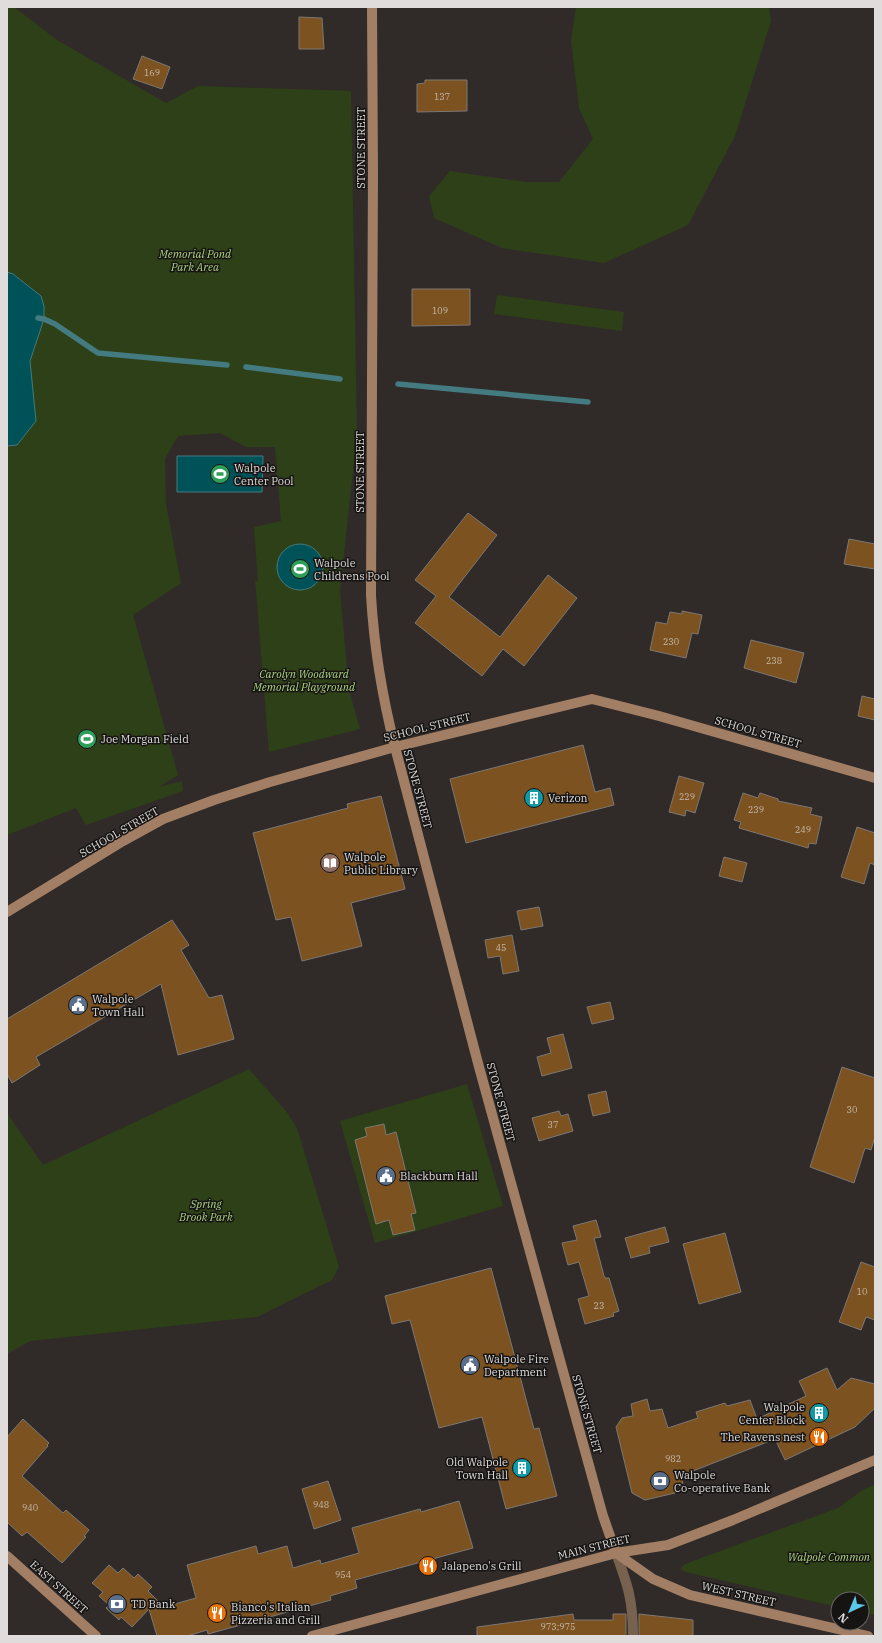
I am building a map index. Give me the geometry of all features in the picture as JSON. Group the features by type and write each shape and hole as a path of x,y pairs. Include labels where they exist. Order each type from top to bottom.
{"street":[{"name":"STONE STREET","path":"372,7 373,173 371,596 377,664 382,697 483,1082 601,1508 616,1553"},
{"name":"SCHOOL STREET","path":"7,912 123,841 163,819 263,784 395,747 592,699 659,716 875,778"},
{"name":"MAIN STREET","path":"312,1636 616,1553 668,1545 733,1520 875,1460"},
{"path":"616,1553 631,1594 633,1610 633,1636"},
{"name":"WEST STREET","path":"616,1553 653,1579 690,1595 868,1636"},
{"name":"EAST STREET","path":"7,1556 96,1636"}],"green space":[{"name":"Memorial Pond Park Area","path":"7,7 14,7 57,40 166,103 198,86 351,91 357,434 340,591 349,690 360,729 269,752 255,579 258,582 254,527 281,521 275,447 246,447 220,433 178,436 165,459 166,504 181,583 133,615 178,775 159,787 182,781 183,791 86,825 76,808 7,835 7,446 17,445 36,421 30,361 44,319 41,296 13,274 7,272"},
{"path":"576,7 769,7 771,21 735,136 688,225 604,263 502,248 434,218 429,196 450,171 526,182 559,182 593,139 579,108 571,40"},
{"path":"497,295 624,312 622,331 494,314"},
{"name":"Spring Brook Park","path":"249,1069 286,1111 297,1128 339,1267 332,1280 257,1317 30,1341 7,1354 7,1113 43,1165"},
{"path":"467,1084 503,1206 375,1243 340,1121"},
{"name":"Walpole Common","path":"875,1485 875,1615 870,1614 870,1591 830,1591 830,1605 686,1572 680,1569 685,1564 838,1508 864,1489"}],"water":[{"path":"7,272 13,274 41,296 44,306 44,319 30,361 36,421 17,445 7,446"},
{"name":"Walpole Center Pool","path":"177,456 263,456 262,492 177,492"},
{"name":"Walpole Childrens Pool","path":"300,544 313,548 319,554 323,567 319,580 313,586 300,590 287,586 281,580 277,567 281,554 287,548"}],"building":[{"path":"299,17 322,18 324,49 299,49"},
{"path":"142,56 170,67 162,89 133,79"},
{"path":"425,80 467,80 467,111 417,112 417,84 425,83"},
{"path":"412,289 470,289 470,325 412,326"},
{"path":"468,513 497,535 449,597 500,637 548,575 577,598 524,666 503,649 482,676 415,623 436,596 415,580"},
{"path":"849,539 875,544 875,569 844,564"},
{"path":"682,611 702,615 698,634 692,633 686,658 650,650 656,622 667,624 670,612 682,614"},
{"path":"751,640 804,653 796,683 744,668"},
{"path":"862,696 875,699 875,720 858,716"},
{"name":"Verizon","path":"583,745 595,792 610,788 614,805 466,843 450,779"},
{"path":"679,776 704,783 695,813 686,810 685,816 669,812"},
{"path":"743,793 758,798 760,793 778,799 778,801 812,808 810,814 822,817 816,844 809,843 808,848 739,828 741,822 734,820"},
{"name":"Walpole Public Library","path":"381,796 405,889 351,903 362,946 302,961 291,917 276,920 253,833 348,808 347,804"},
{"path":"857,827 875,833 875,865 870,863 864,884 841,877"},
{"path":"724,857 747,863 742,882 719,876"},
{"path":"539,907 543,926 521,930 517,911"},
{"name":"Walpole Town Hall","path":"172,920 189,945 181,950 209,998 222,995 234,1039 178,1055 161,984 36,1057 40,1065 12,1083 7,1074 7,1019"},
{"path":"512,935 519,971 503,974 500,956 488,958 485,940"},
{"path":"610,1002 614,1019 592,1024 587,1007"},
{"path":"563,1034 572,1068 542,1076 537,1057 551,1053 547,1038"},
{"path":"842,1067 875,1078 875,1137 871,1150 865,1148 854,1183 810,1167"},
{"path":"606,1091 610,1112 593,1116 588,1095"},
{"path":"559,1111 561,1116 568,1114 573,1131 539,1141 532,1118"},
{"name":"Blackburn Hall","path":"384,1124 386,1135 396,1132 416,1213 411,1214 415,1230 393,1235 389,1220 376,1224 355,1140 367,1136 365,1128"},
{"path":"596,1220 601,1237 594,1238 604,1276 605,1278 609,1278 619,1311 613,1313 614,1316 585,1324 578,1299 589,1296 579,1262 568,1265 562,1243 577,1240 573,1226"},
{"path":"665,1227 669,1242 649,1247 650,1253 631,1258 625,1238"},
{"path":"725,1233 741,1292 699,1304 683,1244"},
{"path":"861,1262 875,1267 875,1320 866,1317 861,1330 839,1322"},
{"name":"Walpole Fire Department","path":"491,1268 534,1429 539,1428 557,1496 506,1509 482,1417 439,1428 410,1320 392,1324 385,1296"},
{"path":"827,1368 837,1390 851,1378 875,1384 875,1408 855,1427 785,1460 775,1439 680,1476 683,1483 673,1487 675,1493 645,1500 632,1493 616,1427 622,1418 633,1416 631,1404 647,1399 650,1411 662,1409 668,1428 698,1418 696,1412 725,1403 727,1406 750,1400 757,1419 806,1396 799,1381"},
{"path":"23,1419 49,1443 22,1476 63,1513 66,1510 89,1530 84,1536 86,1537 62,1563 27,1532 22,1536 7,1522 7,1437"},
{"path":"328,1481 341,1520 314,1529 302,1489"},
{"path":"459,1501 473,1548 355,1580 357,1588 330,1596 331,1600 208,1634 207,1630 187,1636 157,1636 149,1609 132,1627 121,1617 119,1620 106,1608 109,1605 99,1596 103,1592 92,1583 109,1565 118,1573 123,1568 134,1578 138,1574 152,1587 148,1591 164,1607 196,1598 187,1565 256,1546 258,1554 287,1546 293,1568 320,1560 321,1564 359,1553 352,1528 420,1509 421,1512"},
{"path":"573,1614 574,1620 613,1620 613,1614 626,1614 626,1636 477,1636 477,1627"},
{"path":"639,1614 693,1620 693,1636 639,1636"}],"waterway":[{"path":"38,318 55,324 98,353 227,365"},
{"path":"246,367 340,379"},
{"path":"398,384 588,402"}],"place":[{"name":"Walpole Center Pool","path":"220,474"},
{"name":"Walpole Childrens Pool","path":"300,569"},
{"name":"Joe Morgan Field","path":"87,739"},
{"name":"Verizon","path":"534,798"},
{"name":"Walpole Public Library","path":"330,863"},
{"name":"Walpole Town Hall","path":"78,1005"},
{"name":"Blackburn Hall","path":"386,1176"},
{"name":"Walpole Fire Department","path":"470,1365"},
{"name":"Walpole Center Block","path":"819,1413"},
{"name":"The Ravens nest","path":"819,1437"},
{"name":"Old Walpole Town Hall","path":"522,1468"},
{"name":"Walpole Co-operative Bank","path":"660,1481"},
{"name":"Jalapeno's Grill","path":"428,1566"},
{"name":"TD Bank","path":"117,1604"},
{"name":"Bianco's Italian Pizzeria and Grill","path":"217,1613"}],"park label":[{"name":"Carolyn Woodward Memorial Playground","path":"304,680"}]}
